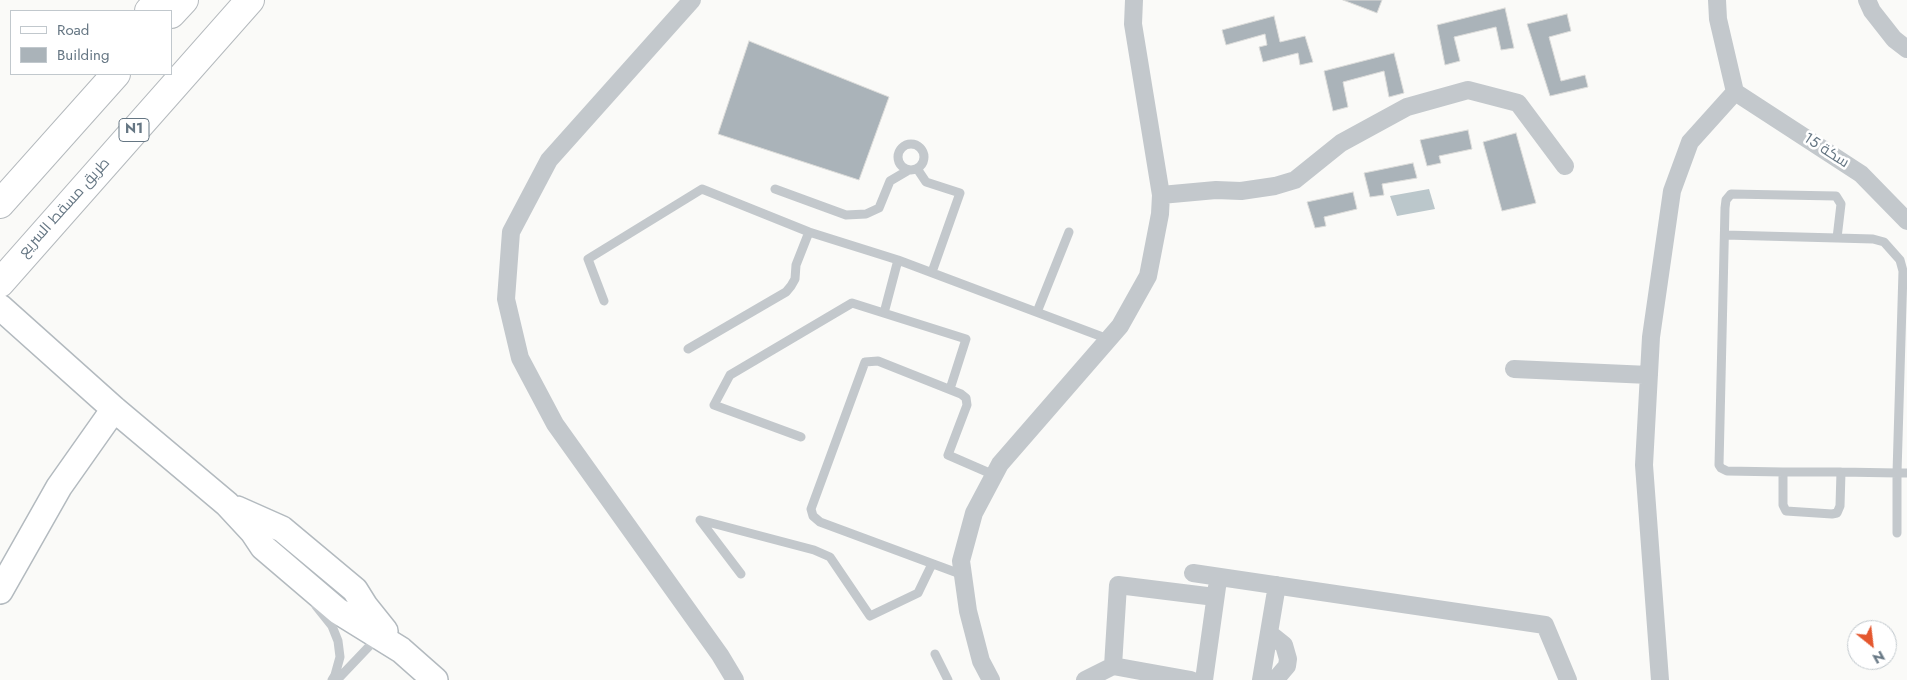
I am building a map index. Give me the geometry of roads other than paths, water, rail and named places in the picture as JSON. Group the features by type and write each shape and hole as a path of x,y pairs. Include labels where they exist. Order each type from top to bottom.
{"highway":[{"path":"150,10 159,0"},
{"path":"172,13 184,0"},
{"name":"طريق مسقط السريع","path":"0,283 250,0"},
{"path":"0,188 31,148 93,75"},
{"path":"0,204 115,75"}],"street":[{"path":"692,0 549,160 511,232 506,299 520,358 555,424 720,655 735,680"},
{"path":"991,680 981,661 968,611 961,561 974,513 1000,464 1120,326 1148,276 1160,214 1161,196 1133,24 1134,0"},
{"path":"1660,680 1644,465 1651,336 1672,191 1690,142 1735,92 1718,19 1717,0"},
{"path":"1867,0 1872,11 1894,39 1907,49"},
{"path":"1161,196 1216,190 1241,191 1275,186 1295,180 1341,143 1407,107 1468,90 1518,103 1565,166"},
{"name":"سكة 15","path":"1735,92 1861,174 1907,222"},
{"path":"0,307 114,409 227,504 253,532 263,547 338,611 381,633 435,680"},
{"path":"1514,369 1649,375"},
{"path":"0,591 59,487 114,409"},
{"path":"227,504 282,530 355,590 381,633"},
{"path":"1193,573 1544,625 1568,680"},
{"path":"1204,680 1218,577"},
{"path":"1113,666 1118,585 1215,597"},
{"path":"1261,680 1277,585"},
{"path":"1269,633 1284,645 1288,659 1287,666 1275,680"},
{"path":"1086,680 1113,666 1191,680"}],"lane":[{"path":"907,170 899,164 897,153 904,144 914,144 922,150 924,161 918,170"},
{"path":"775,189 846,215 866,214 879,208 890,181 907,170 918,170"},
{"path":"918,170 926,182 960,193 932,272"},
{"path":"604,301 588,260 702,189 809,232 932,272 1108,339"},
{"path":"1837,238 1841,204 1836,196 1731,194 1726,200 1719,465 1727,471 1907,473"},
{"path":"688,349 786,292 792,286 795,279 796,265 809,232"},
{"path":"1037,312 1069,232"},
{"path":"1725,235 1873,239 1884,242 1900,260 1903,266 1905,289 1897,473 1897,533"},
{"path":"884,313 898,260"},
{"path":"801,436 714,405 730,375 852,303 966,340 950,389"},
{"path":"963,575 820,522 813,516 811,509 865,362 878,361 950,389 966,398 967,405 948,455 994,475"},
{"path":"1783,472 1783,506 1786,511 1832,514 1840,510 1841,472"},
{"path":"741,574 700,520 814,550 830,557 870,616 918,593 932,564"},
{"path":"263,547 275,568 303,592 332,626 338,642 340,657 335,676 332,680"},
{"path":"337,680 381,633"},
{"path":"934,654 948,680"}]}
